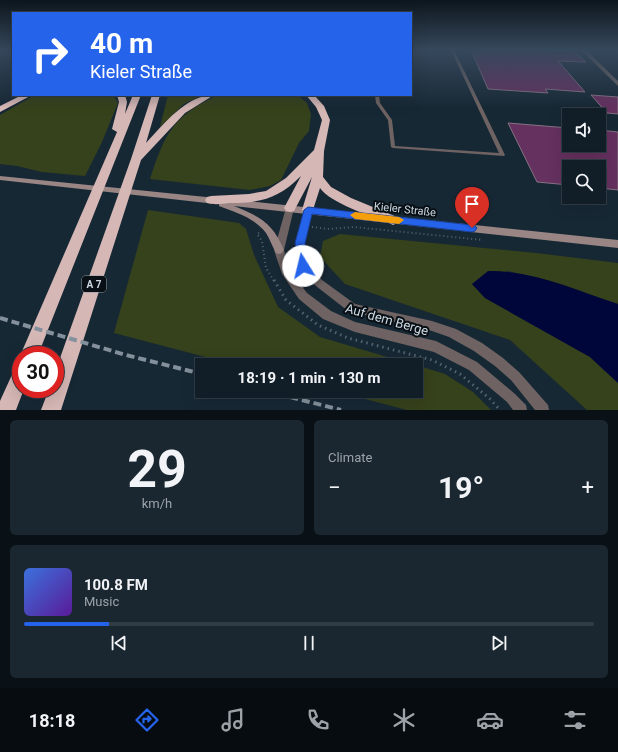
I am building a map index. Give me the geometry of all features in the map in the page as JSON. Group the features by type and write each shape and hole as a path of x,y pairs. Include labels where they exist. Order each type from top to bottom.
{"highway":[{"path":"12,102 20,96"},
{"path":"0,109 26,96"},
{"path":"112,158 123,102 121,96"},
{"path":"33,346 138,96"},
{"name":"A 7","path":"51,410 136,159 156,96"},
{"path":"136,159 182,111 208,96"},
{"path":"308,210 317,177 319,151 326,120 320,106 312,97"},
{"path":"212,200 249,198 269,194 281,187 294,176 319,151"},
{"path":"290,208 319,151"},
{"path":"317,177 327,190 346,201 393,220"},
{"path":"6,410 12,396"}],"main road":[{"name":"Kieler Straße","path":"0,178 618,244"},
{"path":"212,200 245,214 265,226 279,250"}],"street":[{"path":"603,69 618,84"},
{"path":"279,250 290,208"},
{"name":"Auf dem Berge","path":"308,210 300,243 303,266 319,283 352,308 432,326 452,333 478,347 515,376 543,410"},
{"name":"Auf dem Berge","path":"279,250 285,271 303,296 327,314 354,326 436,347 473,366 512,398 521,410"}],"lane":[{"path":"377,96 378,103 390,120 393,147 502,155 461,69"}],"path":[{"path":"304,226 329,229 354,227 490,241"}],"green space":[{"path":"33,96 114,96 118,103 102,142 85,176 42,172 17,166 0,164 0,115"},
{"path":"168,96 200,96 184,104 160,127"},
{"path":"216,96 296,96 307,103 311,114 309,131 299,143 281,180 270,186 250,190 150,179 166,138 181,119 203,103"},
{"path":"148,210 239,223 246,229 254,255 278,307 320,337 390,358 209,358 114,333"},
{"path":"340,234 536,253 618,263 618,304 549,281 508,271 472,284 485,298 590,357 618,383 618,410 587,410 510,340 345,284 320,257 323,241"},
{"path":"423,367 445,374 473,392 491,410 407,410 362,398 423,398"}],"shaded area":[{"path":"488,271 537,277 618,304 618,383 590,357 485,298 472,284"}],"building":[{"path":"479,69 565,69 585,92 545,89 548,93 488,89"},
{"path":"591,95 618,97 618,114 607,113 606,108 603,108"},
{"path":"508,123 562,127 562,152 606,152 606,131 618,132 618,190 606,189 606,160 562,160 562,184 537,182"}],"railway":[{"path":"0,318 126,355 195,372"},
{"path":"294,398 341,410"}],"slow traffic":[{"path":"355,215 399,220"}],"route":[{"path":"303,266 300,243 308,210 472,228"}]}
